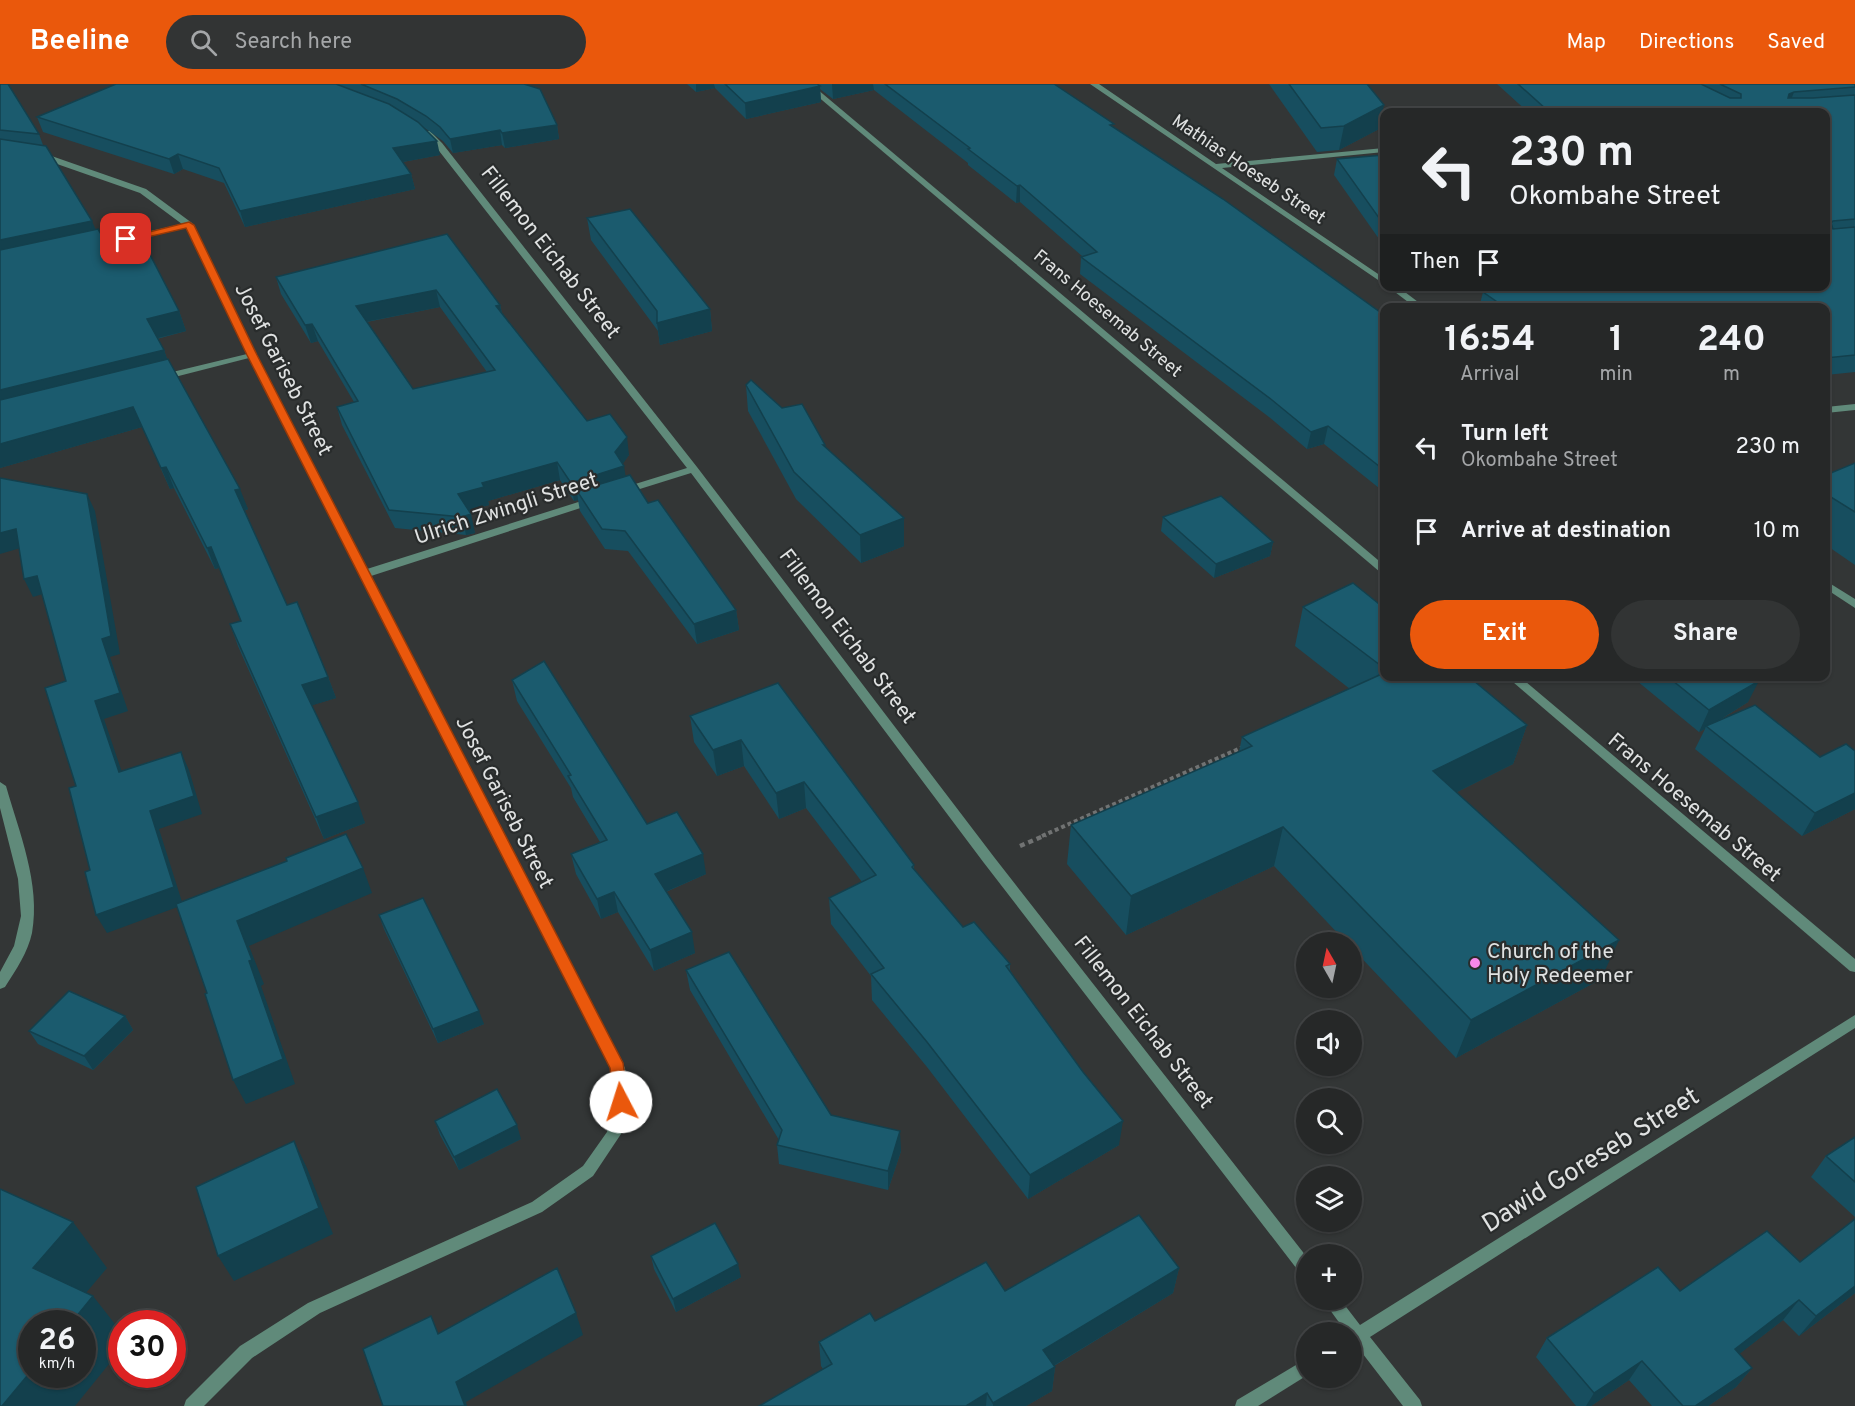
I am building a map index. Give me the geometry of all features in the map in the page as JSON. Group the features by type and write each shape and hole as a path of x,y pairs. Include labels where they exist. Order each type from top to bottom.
{"street":[{"name":"Frans Hoesemab Street","path":"807,84 1380,567"},
{"name":"Mathias Hoeseb Street","path":"1094,84 1380,279"},
{"name":"Fillemon Eichab Street","path":"418,127 439,145 693,469 989,860 1296,1255"},
{"path":"1217,166 1380,150"},
{"name":"Josef Gariseb Street","path":"32,153 143,191 189,225 252,355 618,1068 621,1102 614,1134 588,1171 537,1207 314,1308 246,1352 192,1406"},
{"path":"78,250 189,225"},
{"path":"1398,291 1415,303"},
{"path":"149,381 252,355"},
{"path":"1830,410 1855,407"},
{"name":"Ulrich Zwingli Street","path":"614,494 693,469"},
{"name":"Ulrich Zwingli Street","path":"364,574 602,498"},
{"path":"1830,587 1855,604"},
{"name":"Frans Hoesemab Street","path":"1517,681 1855,967"},
{"path":"0,786 29,899 25,934 13,963 0,983"},
{"name":"Dawid Goreseb Street","path":"1362,1333 1855,1021"},
{"path":"1362,1345 1414,1406"},
{"path":"1243,1406 1296,1373"}],"path":[{"path":"989,860 1249,744"}],"building":[{"path":"0,84 8,84 39,134 0,130"},
{"path":"116,84 336,84 389,104 418,122 437,141 393,148 411,174 240,211 219,168 178,154 169,159 37,117"},
{"path":"361,84 524,84 540,89 557,125 502,133 500,130 450,139 426,116 397,99"},
{"path":"725,84 817,84 820,86 745,103"},
{"path":"885,84 1054,84 1114,124 1110,125 1223,199 1380,312 1380,467 1328,426 1311,432 1272,400 1081,257 1097,252 1020,185 1017,186 968,149 970,148"},
{"path":"1289,84 1367,84 1384,105 1344,126 1321,128"},
{"path":"1518,84 1701,84 1730,98 1741,98 1741,94 1720,84 1855,84 1855,87 1794,92 1789,94 1788,98 1855,95 1855,219 1831,223 1833,229 1855,227 1855,355 1830,358 1830,303 1499,303 1483,292 1830,291 1830,108 1545,108"},
{"path":"0,139 46,146 92,221 0,240"},
{"path":"1380,155 1380,219 1337,159"},
{"path":"630,209 710,309 657,323 657,311 587,218"},
{"path":"98,229 111,251 144,243 179,311 147,319 164,350 0,390 0,250"},
{"path":"447,234 500,305 496,306 587,421 610,414 627,437 615,452 624,466 571,483 557,462 482,483 484,487 458,494 471,514 462,517 389,510 337,407 358,401 312,324 305,325 276,277","holes":["436,290 495,370 413,389 356,306"]},
{"path":"168,359 240,489 235,490 287,605 297,602 328,677 302,685 358,802 316,817 230,624 241,621 211,547 207,548 166,467 161,468 133,407 0,444 0,400"},
{"path":"751,380 782,408 802,404 825,445 823,445 904,518 860,535 794,472 746,385"},
{"path":"1855,463 1855,512 1830,496 1830,473"},
{"path":"630,475 648,503 658,500 736,610 694,624 625,531 602,529 577,491"},
{"path":"0,478 87,494 111,636 102,639 120,693 95,701 119,772 181,752 194,796 150,811 174,887 96,915 85,872 90,870 69,788 76,786 45,688 66,681 37,576 24,579 16,529 0,533"},
{"path":"1221,496 1273,542 1216,564 1163,517"},
{"path":"1353,583 1380,605 1380,665 1303,607"},
{"path":"544,661 647,824 677,812 703,854 655,874 692,932 650,950 614,892 597,899 571,854 607,840 568,776 571,775 512,680"},
{"path":"1380,675 1380,681 1474,681 1527,725 1433,771 1619,940 1471,1020 1283,827 1131,896 1071,825 1252,746 1242,737"},
{"path":"1673,681 1759,681 1709,710"},
{"path":"778,683 914,865 912,867 963,927 974,922 1010,964 1006,966 1083,1072 1123,1121 1030,1175 871,974 884,968 829,898 876,875 804,782 776,793 741,740 713,750 690,716"},
{"path":"1755,705 1820,757 1846,744 1855,751 1855,793 1815,813 1706,726"},
{"path":"346,834 363,868 237,921 252,960 249,961 283,1059 233,1080 205,994 207,993 176,904 287,861 286,858"},
{"path":"423,898 479,1011 433,1029 379,915"},
{"path":"729,952 831,1115 900,1131 888,1171 777,1145 782,1130 686,970"},
{"path":"69,991 125,1016 84,1056 29,1031"},
{"path":"497,1089 517,1125 454,1157 435,1121"},
{"path":"1855,1137 1855,1182 1826,1156"},
{"path":"294,1141 319,1208 218,1256 196,1187"},
{"path":"0,1189 73,1222 33,1268 93,1296 82,1310 18,1310 18,1387 0,1406"},
{"path":"1139,1215 1179,1268 1043,1350 1055,1367 993,1403 987,1393 966,1406 759,1406 832,1364 819,1342 870,1313 875,1321 986,1262 1005,1291"},
{"path":"1855,1219 1855,1286 1816,1316 1799,1300 1735,1349 1752,1368 1695,1406 1683,1406 1642,1361 1594,1393 1547,1338 1658,1267 1680,1291 1767,1231 1800,1262"},
{"path":"715,1223 738,1264 673,1299 651,1256"},
{"path":"557,1268 576,1313 456,1382 465,1406 383,1406 363,1349 431,1316 438,1334"}],"place":[{"name":"Church of the Holy Redeemer","path":"1475,963"}],"route":[{"path":"126,239 189,225 252,355 618,1068 621,1102"}]}
